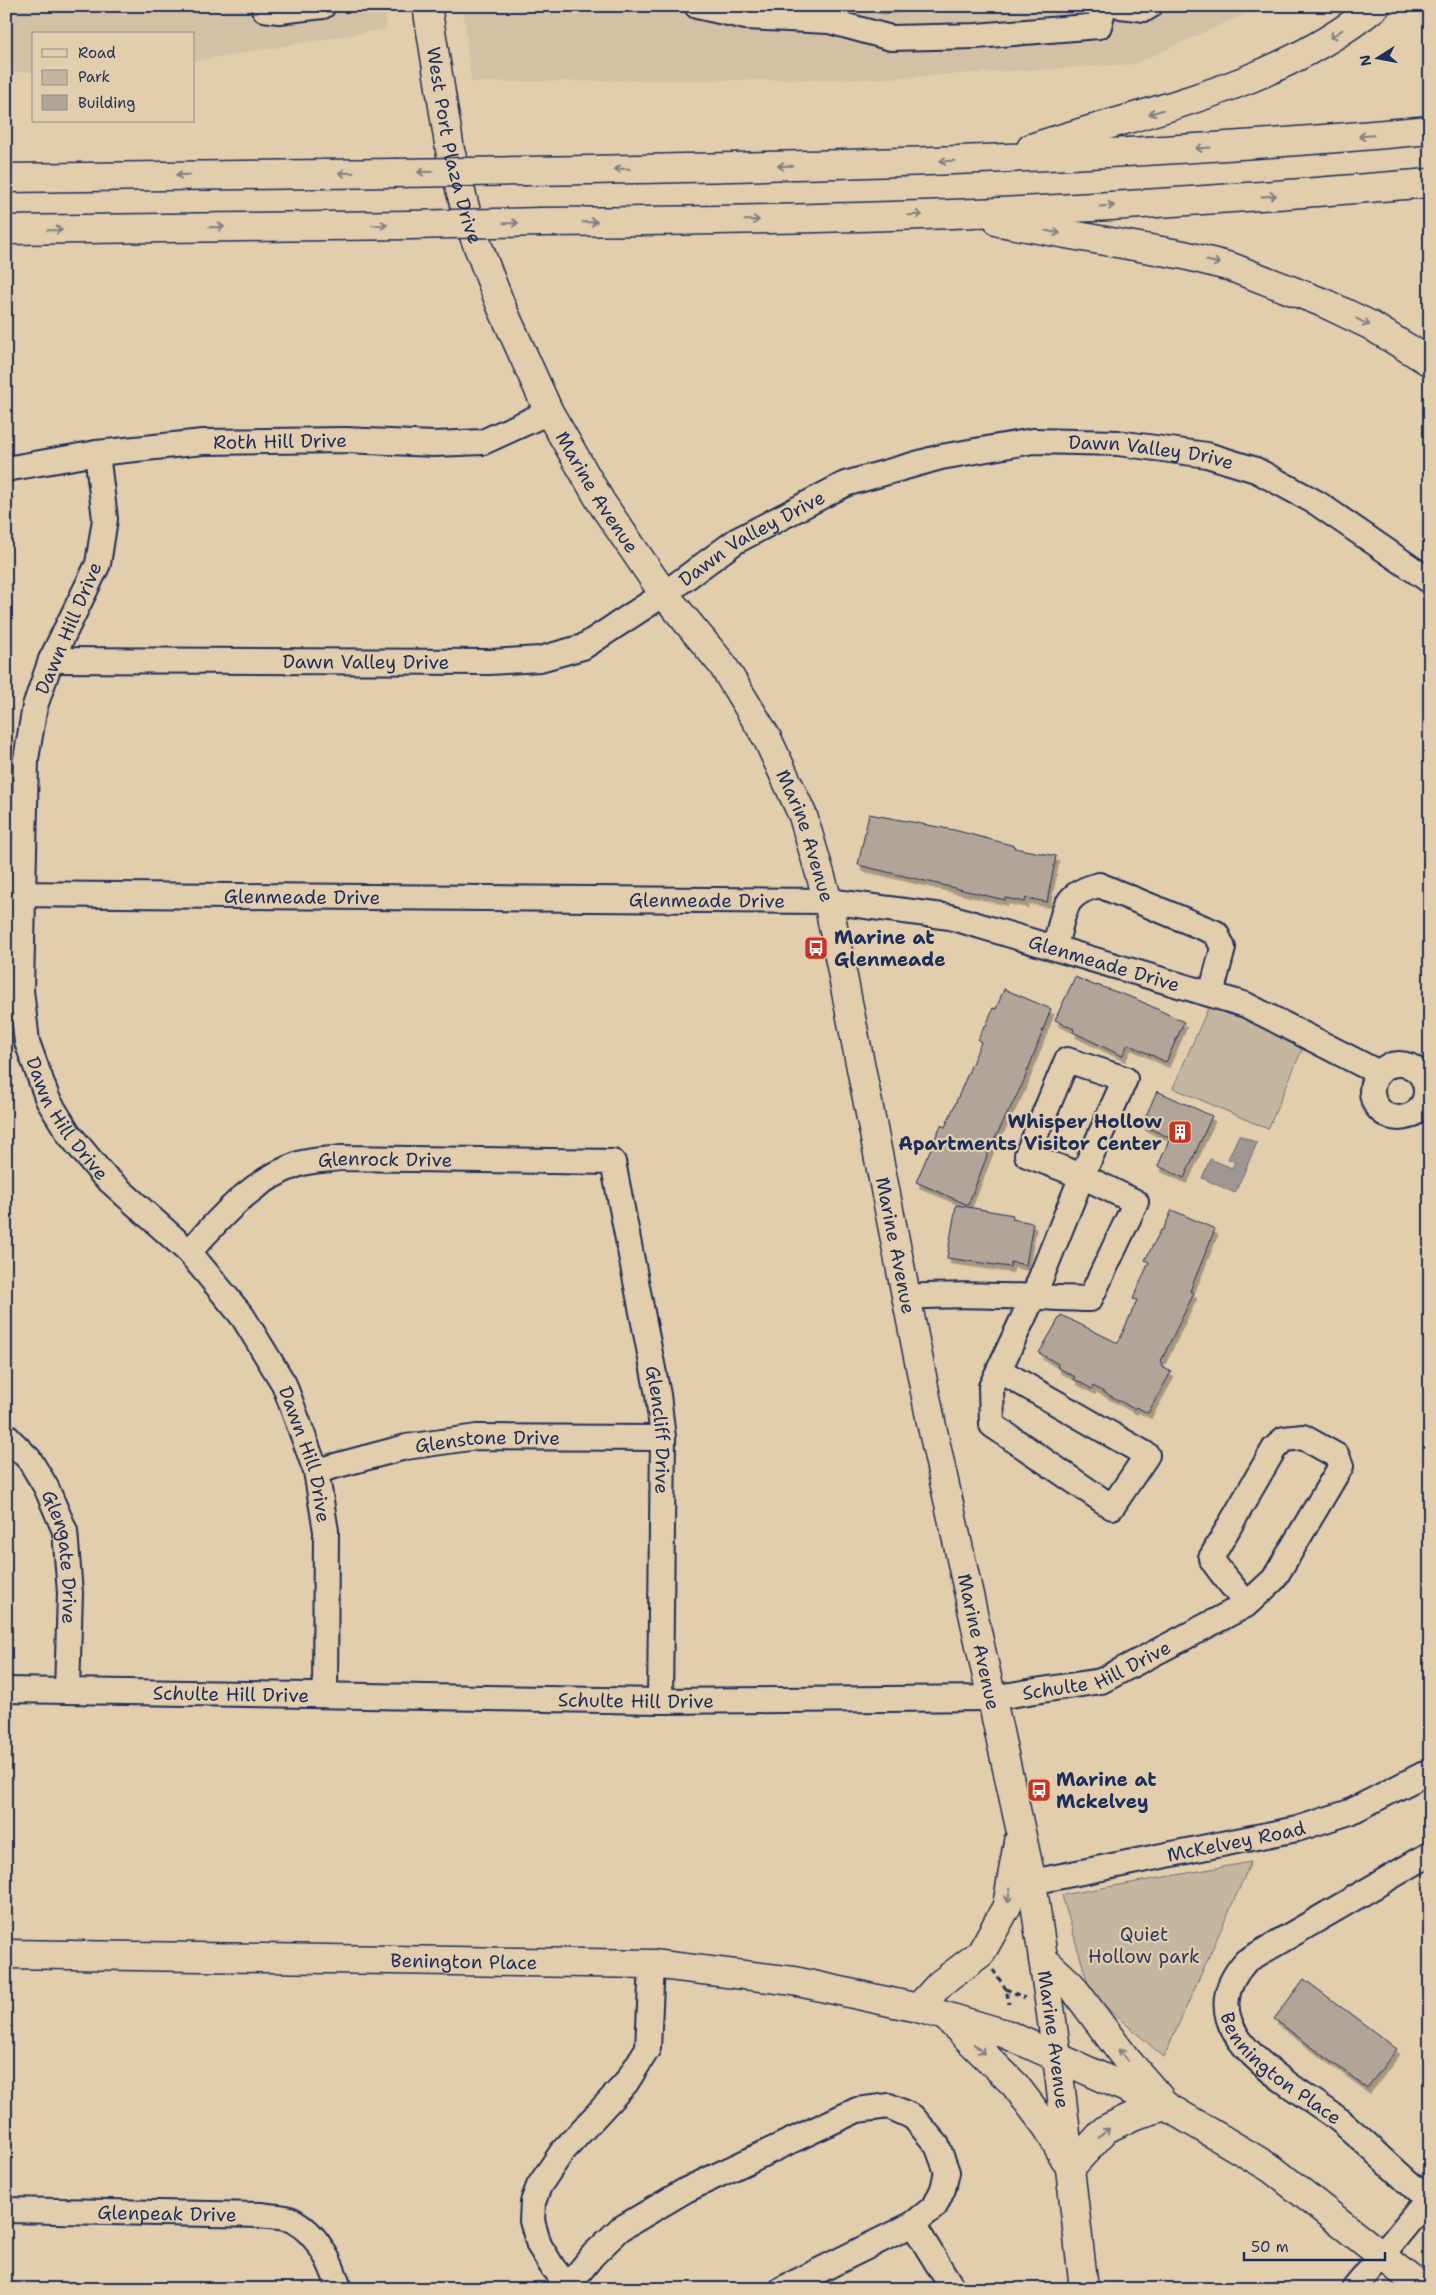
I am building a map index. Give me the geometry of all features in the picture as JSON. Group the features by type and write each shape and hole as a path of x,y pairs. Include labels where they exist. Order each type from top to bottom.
{"main road":[{"name":"West Port Plaza Drive","path":"427,6 450,150 469,223 492,282"},
{"path":"996,159 1093,128 1140,117 1226,88 1320,45 1376,6"},
{"path":"6,178 892,164 1216,147 1430,130"},
{"path":"6,230 748,220 953,214 1248,198 1430,183"},
{"path":"953,214 1184,254 1231,267 1324,303 1370,325 1430,362"},
{"name":"Marine Avenue","path":"492,282 549,412 601,502 664,594 722,664 767,738 803,816 828,901 906,1297 990,1698 1032,1882 1057,2056 1084,2289"},
{"path":"1020,1830 1007,1906 981,1953 940,1984 918,2008 1006,2034 1166,2106 1272,2169 1383,2254 1424,2289"},
{"name":"Benington Place","path":"6,1954 652,1964 794,1981 918,2008"},
{"path":"1043,1959 1071,1985 1126,2059 1166,2106"},
{"path":"944,2015 1015,2086 1047,2127 1070,2168 1106,2129 1135,2115 1166,2106"}],"street":[{"path":"264,6 264,9 278,11 323,6"},
{"path":"697,6 746,17 829,21 891,38 976,36 1099,26 1104,6"},
{"path":"1121,6 1145,9 1150,6"},
{"name":"Roth Hill Drive","path":"6,469 97,453 204,442 345,440 434,444 483,442 549,412"},
{"name":"Dawn Valley Drive","path":"51,660 489,662 540,659 583,647 664,594 736,541 845,484 941,457 1034,442 1118,443 1207,455 1256,470 1317,503 1430,581"},
{"name":"Dawn Hill Drive","path":"97,453 105,519 98,564 51,660 35,706 26,759 15,894 27,1042 48,1100 69,1134 102,1174 189,1252 243,1317 284,1384 316,1472 326,1531 325,1694"},
{"path":"1055,946 1069,900 1081,889 1100,885 1216,933 1223,948 1211,994"},
{"name":"Glenmeade Drive","path":"15,894 828,901 950,917 1055,946 1246,1005 1379,1073"},
{"path":"906,1297 1033,1297 1090,1299 1136,1202 1082,1176 1027,1155 1067,1060 1125,1079 1082,1176 1033,1297 991,1387 992,1425 1112,1507 1147,1455 999,1370"},
{"name":"Glenrock Drive","path":"189,1252 238,1199 270,1177 300,1164 341,1158 613,1162"},
{"name":"Glencliff Drive","path":"613,1162 658,1395 663,1438 660,1701"},
{"name":"Glengate Drive","path":"6,1436 29,1459 46,1487 65,1531 70,1593 67,1691"},
{"name":"Glenstone Drive","path":"316,1472 406,1447 477,1437 663,1438"},
{"name":"Schulte Hill Drive","path":"6,1690 660,1701 990,1698 1101,1681 1246,1605 1274,1579 1341,1466 1337,1456 1303,1437 1284,1439 1274,1450 1211,1558 1218,1570 1236,1588 1246,1605"},
{"name":"McKelvey Road","path":"1032,1882 1297,1829 1350,1812 1430,1771"},
{"name":"Bennington Place","path":"1429,2199 1339,2120 1253,2058 1233,2031 1227,2002 1233,1979 1239,1969 1256,1953 1430,1854"},
{"path":"652,1964 648,2048 626,2083 562,2152 539,2186 533,2202 532,2221 539,2245 552,2268 569,2288 593,2255 620,2230 686,2190 857,2110 890,2106 913,2117 937,2145 947,2172 943,2189 934,2206 913,2224 782,2289"},
{"path":"1354,2289 1429,2199"},
{"name":"Glenpeak Drive","path":"6,2210 261,2215 291,2220 319,2244 334,2269 339,2289"},
{"path":"913,2224 953,2289"}],"path":[{"path":"989,1964 1006,1989 1009,2004"},
{"path":"1006,1989 1028,2000"}],"shaded area":[{"path":"6,6 386,6 386,29 195,61 195,32 32,32 32,72 6,72"},
{"path":"463,6 1263,6 1134,64 873,79 471,82"},
{"path":"849,6 971,6 885,14"},
{"path":"1239,1135 1257,1143 1235,1193 1202,1178 1210,1159 1232,1168 1235,1162 1228,1159"}],"green space":[{"path":"1210,1004 1304,1045 1268,1129 1173,1088"},
{"name":"Quiet Hollow park","path":"1251,1862 1164,2057 1091,1994 1062,1895"}],"building":[{"path":"869,814 954,830 1015,846 1014,848 1056,856 1047,902 1026,898 1025,902 1005,898 1005,900 858,865"},
{"path":"1075,977 1136,999 1184,1022 1166,1062 1128,1044 1122,1056 1073,1032 1074,1029 1055,1020"},
{"path":"1004,989 1051,1009 1023,1083 990,1148 968,1205 916,1182 941,1125 945,1127 981,1042 978,1040 993,1008 996,1009"},
{"name":"Whisper Hollow Apartments Visitor Center","path":"1157,1091 1212,1116 1184,1178 1158,1166 1170,1138 1142,1125"},
{"path":"956,1205 1013,1215 1012,1219 1033,1223 1026,1265 1011,1262 1010,1267 947,1258"},
{"path":"1172,1210 1215,1229 1190,1291 1194,1293 1161,1361 1163,1363 1161,1366 1171,1372 1148,1413 1136,1407 1134,1409 1093,1386 1092,1389 1074,1379 1075,1377 1057,1367 1058,1364 1039,1353 1061,1315 1118,1343 1137,1300 1133,1299 1149,1262 1145,1260 1161,1230 1163,1230"},
{"path":"1304,1979 1397,2049 1367,2088 1274,2019"}],"place":[{"name":"Marine at Glenmeade","path":"816,948"},
{"name":"Whisper Hollow Apartments Visitor Center","path":"1180,1132"},
{"name":"Marine at Mckelvey","path":"1039,1790"}]}
